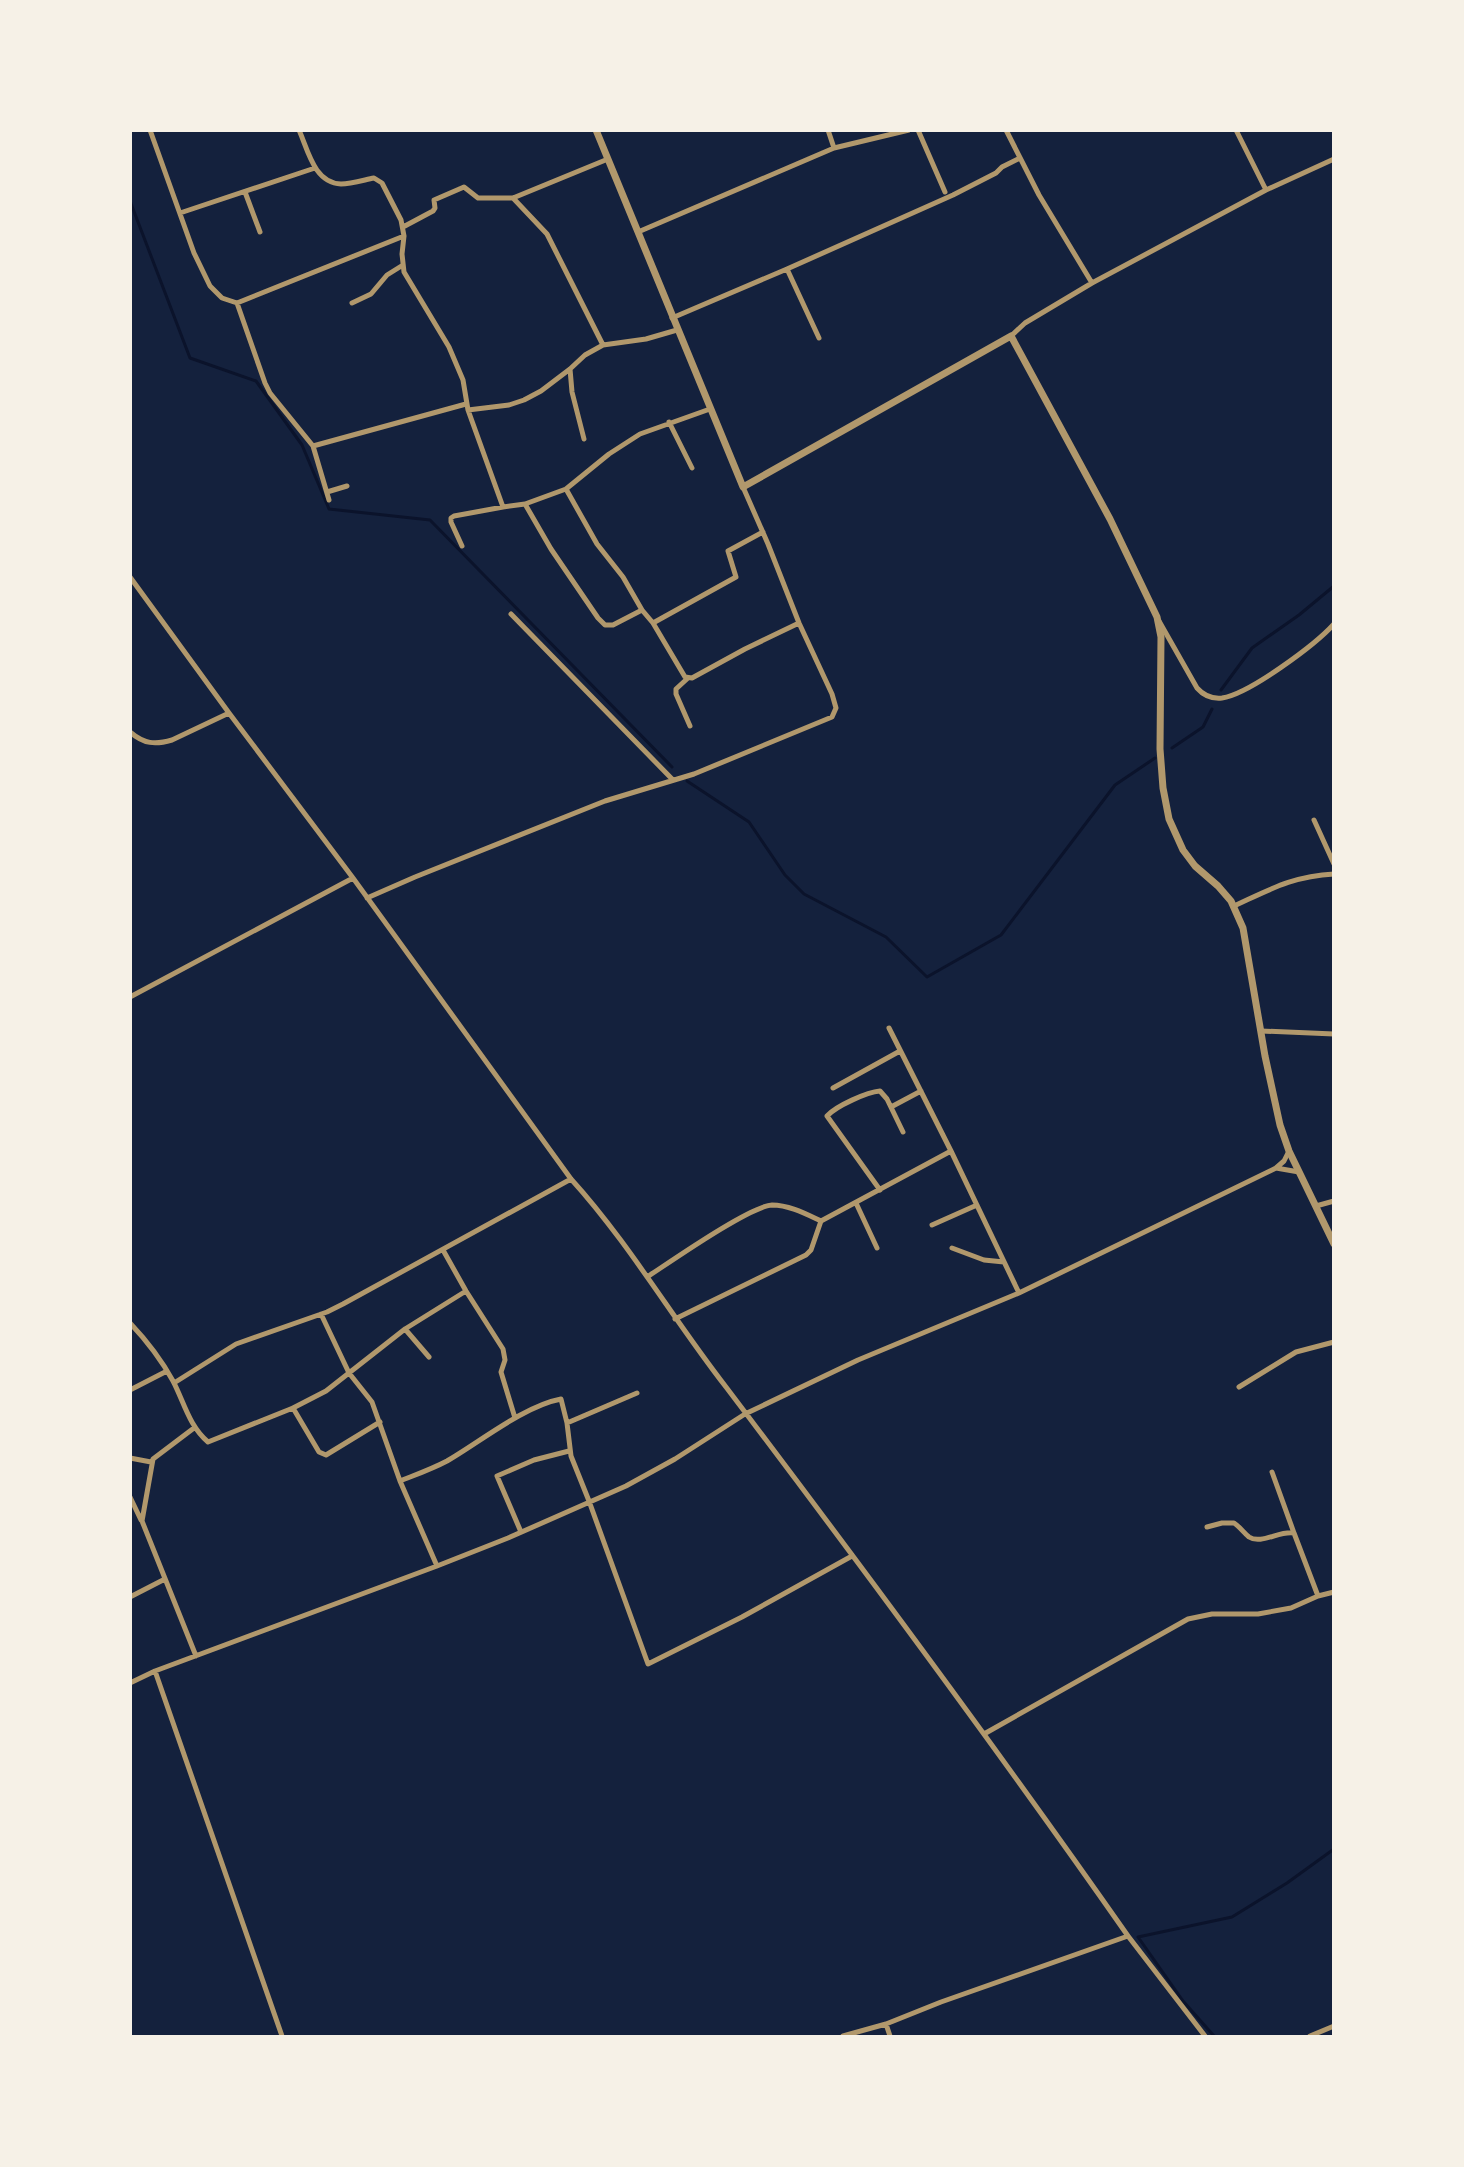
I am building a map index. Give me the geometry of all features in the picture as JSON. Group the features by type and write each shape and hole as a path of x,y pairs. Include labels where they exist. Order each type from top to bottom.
{"street":[{"path":"150,130 194,253 210,286 222,298 237,303 404,236"},
{"path":"299,130 315,168 327,180 340,184 378,179 388,194 403,227 402,255 405,272 449,347 463,380 467,407 503,507"},
{"path":"367,898 605,801 694,774 827,721 832,717 836,708 832,694 799,624 596,130"},
{"path":"828,130 834,148"},
{"path":"638,232 834,148 909,130"},
{"path":"918,130 945,192"},
{"path":"1006,130 1039,195 1092,283"},
{"path":"1236,130 1266,190"},
{"path":"672,318 953,195 1020,158"},
{"path":"403,227 433,211 434,200 464,188 478,198 513,198 608,159"},
{"path":"743,487 1011,336 1025,323 1092,283 1266,190 1334,159"},
{"path":"180,213 315,168"},
{"path":"245,192 260,232"},
{"path":"513,198 547,234 603,345"},
{"path":"352,303 371,294 387,275 403,265"},
{"path":"787,269 819,338"},
{"path":"237,303 270,393 313,446 329,500"},
{"path":"313,446 467,407 509,405 541,391 585,355 603,345 646,339 677,330"},
{"path":"1011,336 1110,519 1157,617 1197,688 1205,696 1222,698 1252,685 1275,672 1323,636 1334,624"},
{"path":"570,369 572,392 584,439"},
{"path":"462,546 451,518 462,514 525,504 566,489 609,454 640,434 710,409"},
{"path":"669,422 692,468"},
{"path":"327,492 347,486"},
{"path":"566,489 597,544 623,577 680,670 688,678"},
{"path":"525,504 551,549 605,625 613,625 642,610"},
{"path":"653,623 736,577 728,551 763,532"},
{"path":"130,577 133,585 353,878 571,1179 596,1207 675,1320 1033,1800 1128,1936 1205,2037"},
{"path":"511,614 673,780"},
{"path":"1157,617 1161,654 1160,749 1163,788 1169,819 1183,850 1195,866 1218,886 1234,906 1243,928 1274,1103 1289,1151 1334,1244"},
{"path":"690,726 676,694 678,687 688,678 799,624"},
{"path":"130,732 140,740 152,744 162,743 229,713"},
{"path":"1314,820 1334,864"},
{"path":"1234,906 1282,883 1334,874"},
{"path":"130,997 353,878"},
{"path":"889,1028 1019,1293"},
{"path":"1261,1031 1334,1034"},
{"path":"833,1088 900,1051"},
{"path":"880,1190 827,1116 834,1109 875,1091 884,1093 903,1132"},
{"path":"891,1107 921,1091"},
{"path":"675,1320 806,1256 811,1250 821,1221 951,1151"},
{"path":"130,1683 155,1671 437,1566 626,1486 675,1459 745,1414 858,1360 1019,1293 1276,1168 1284,1161 1289,1151"},
{"path":"1276,1168 1289,1168 1299,1172"},
{"path":"174,1383 236,1344 321,1314 571,1179"},
{"path":"1316,1206 1334,1201"},
{"path":"856,1203 877,1248"},
{"path":"647,1277 738,1220 768,1205 784,1206 821,1221"},
{"path":"932,1224 977,1205"},
{"path":"952,1248 984,1260 1004,1262"},
{"path":"443,1250 503,1348 505,1360 501,1372 515,1418"},
{"path":"130,1323 156,1352 174,1383 194,1428 208,1442 294,1408 326,1391 405,1329 466,1291"},
{"path":"321,1314 350,1373 372,1402 400,1481 437,1566"},
{"path":"405,1329 429,1357"},
{"path":"1239,1388 1296,1352 1334,1342"},
{"path":"130,1390 167,1371"},
{"path":"567,1423 637,1393"},
{"path":"400,1481 445,1462 515,1418 561,1399 567,1423 569,1451 648,1664 752,1612 852,1556"},
{"path":"294,1408 319,1452 326,1455 380,1422"},
{"path":"142,1521 151,1462 157,1454 194,1428"},
{"path":"521,1532 497,1476 534,1460 569,1451"},
{"path":"130,1458 151,1462"},
{"path":"1272,1472 1318,1596"},
{"path":"130,1497 142,1521 196,1656"},
{"path":"1207,1527 1234,1523 1257,1540 1288,1532 1294,1533"},
{"path":"130,1597 165,1579"},
{"path":"984,1734 1188,1619 1212,1614 1258,1614 1291,1608 1318,1596 1334,1592"},
{"path":"155,1671 282,2037"},
{"path":"843,2037 886,2024 941,2002 1128,1936"},
{"path":"886,2024 890,2037"},
{"path":"1310,2037 1334,2026"}],"waterway":[{"path":"130,201 190,358 256,381 302,445 329,509 430,520 672,767"},
{"path":"1221,690 1252,648 1299,615 1334,586"},
{"path":"1172,748 1203,727 1212,709"},
{"path":"687,781 749,822 785,875 804,894 886,937 927,977 1001,935 1115,785 1155,758"},
{"path":"1214,2036 1183,2001 1138,1937 1232,1917 1287,1883 1334,1849"}]}
